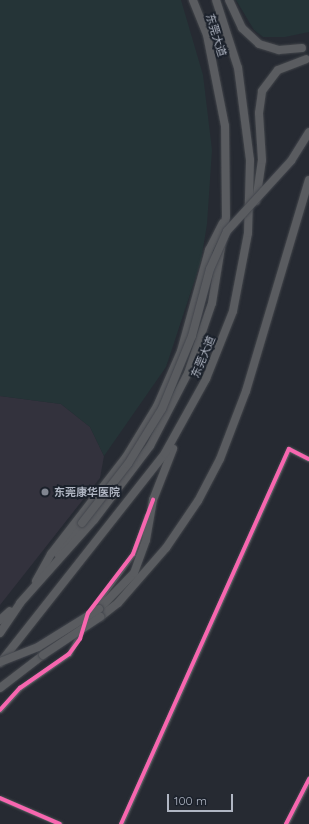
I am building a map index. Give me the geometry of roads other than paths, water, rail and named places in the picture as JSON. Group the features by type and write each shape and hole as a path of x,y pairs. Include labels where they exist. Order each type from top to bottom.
{"highway":[{"name":"东莞大道","path":"0,633 34,586 94,520 132,471 174,403 212,303 226,217 227,160 222,105 207,35 193,0"},
{"name":"东莞大道","path":"0,663 146,480 190,413 233,311 248,229 250,160 243,97 238,68 216,0"},
{"path":"229,0 242,28 259,44 279,50 302,48"},
{"path":"248,229 260,180 259,113 262,91 278,70 306,59"},
{"path":"34,586 128,464 162,408 192,336 210,269 227,231 291,161 309,132"},
{"path":"3,685 99,613 147,570 198,501 233,428 309,180"},
{"path":"34,586 51,554 126,457 157,406 181,351 209,250 226,217"},
{"path":"119,592 140,560 153,500 190,413"},
{"path":"0,663 38,647 99,613 119,592 147,570"},
{"path":"0,620 28,594"}],"street":[{"path":"121,824 289,449 309,459"},
{"path":"0,710 20,688 69,654 80,639 88,613 133,554 153,500"},
{"path":"0,692 3,685"},
{"path":"286,824 309,779"},
{"path":"0,798 60,824"}],"place":[{"name":"东莞康华医院","path":"45,492"}]}
